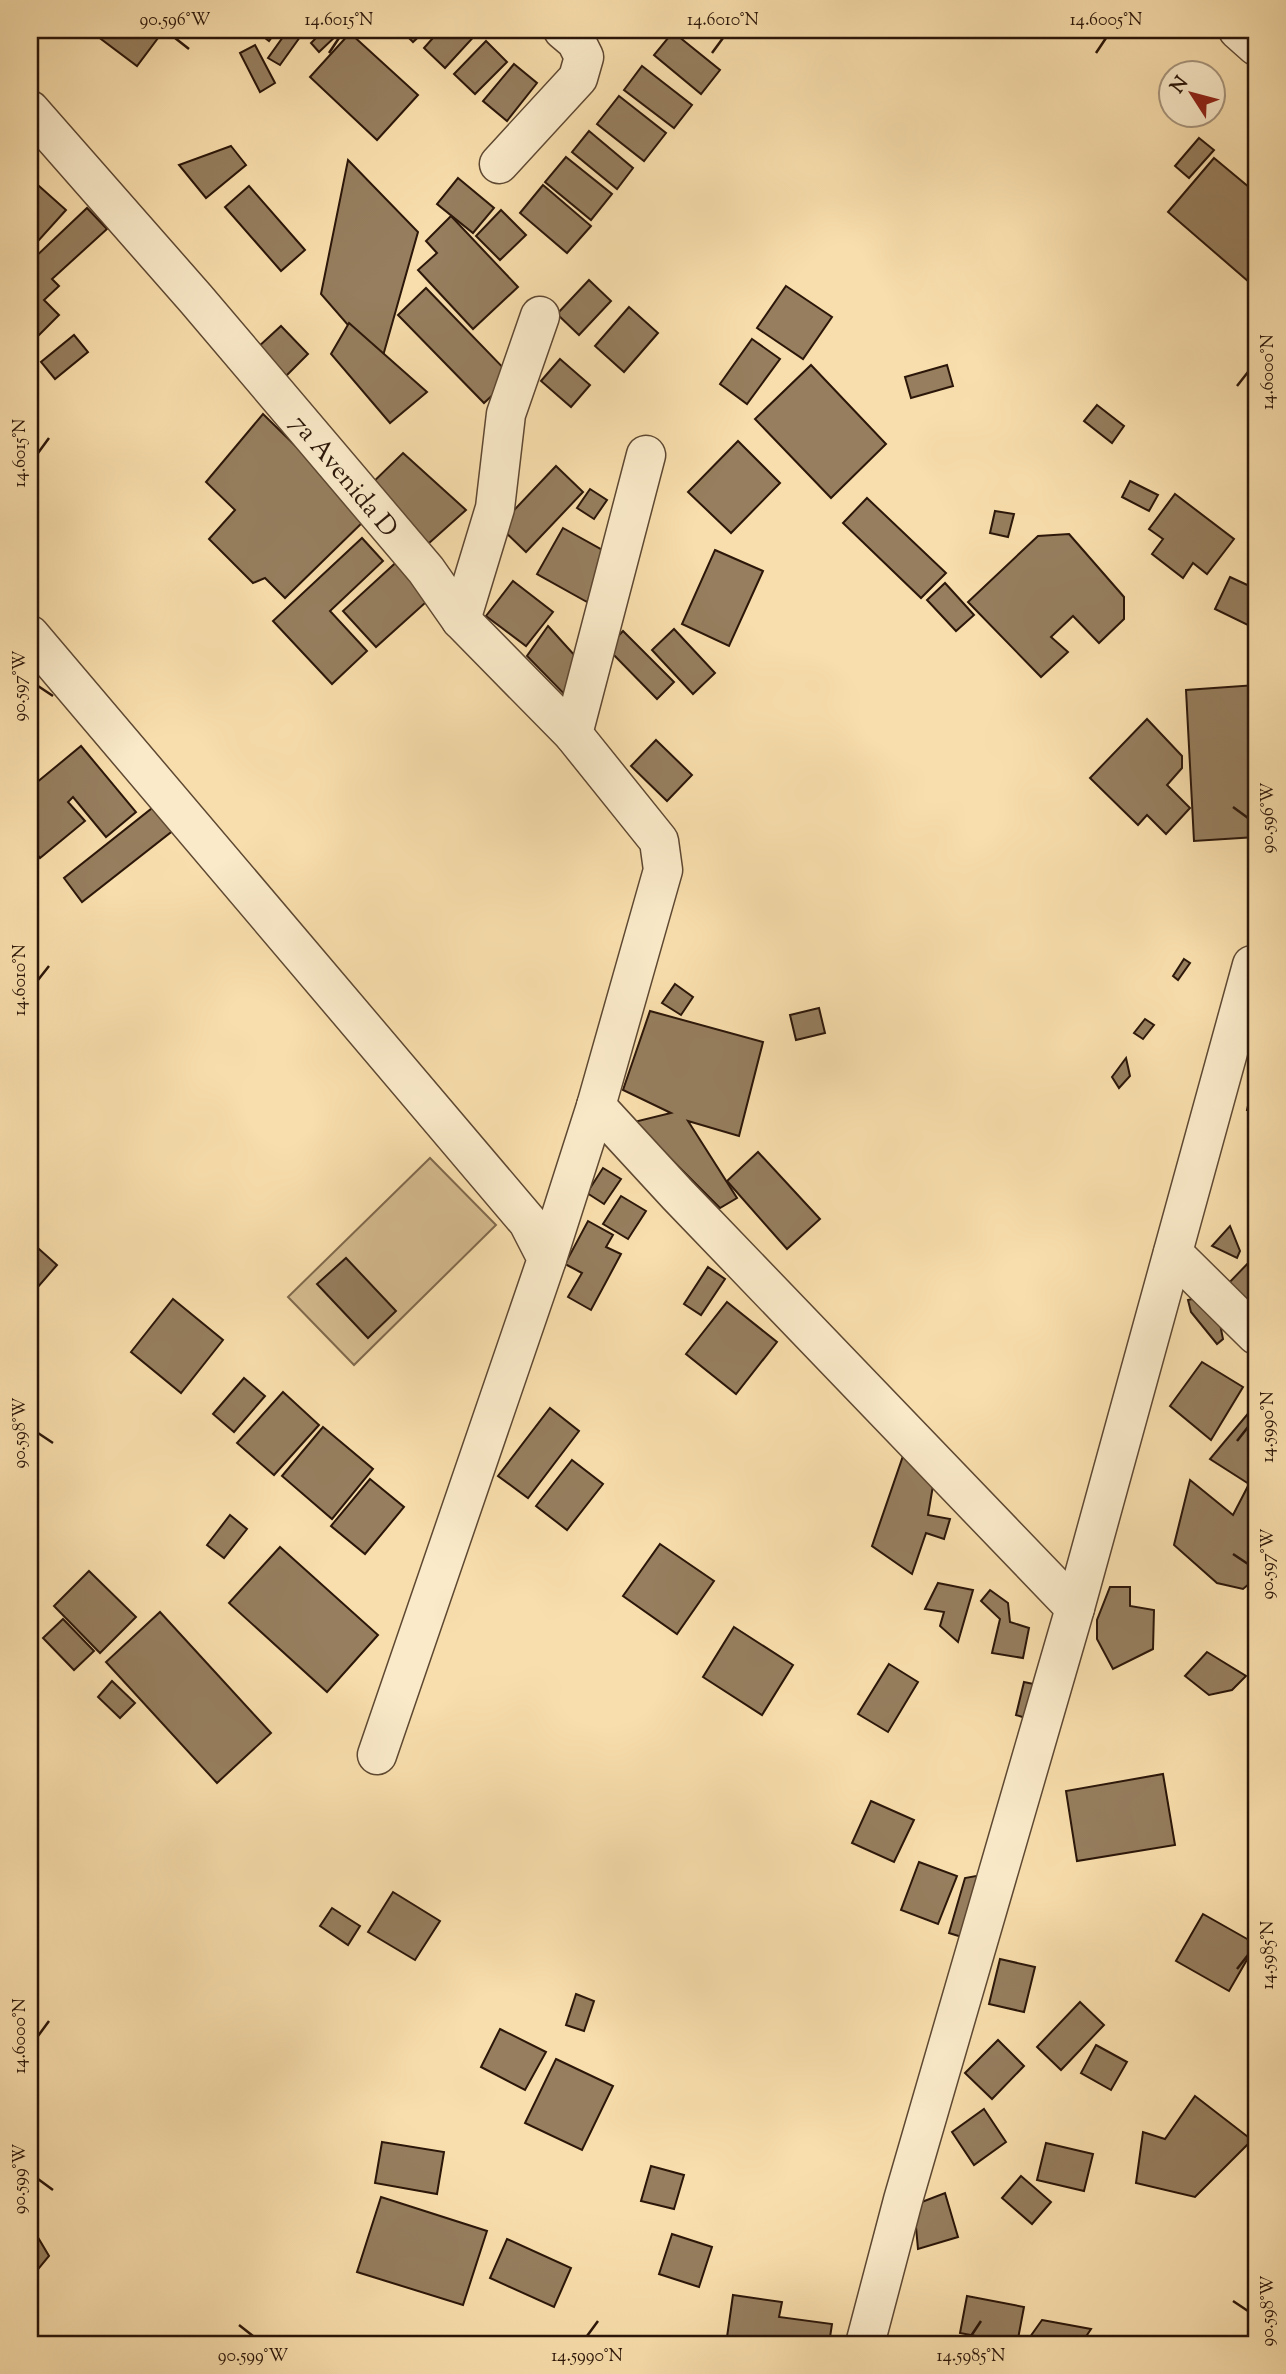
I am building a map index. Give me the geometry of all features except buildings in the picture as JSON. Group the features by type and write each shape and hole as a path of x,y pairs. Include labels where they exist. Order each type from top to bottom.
{"street":[{"path":"499,164 578,78 584,57 576,41 563,30"},
{"path":"1238,30 1256,46"},
{"name":"7a Avenida D","path":"30,110 196,299 408,549 461,620 573,734 659,841 663,870 596,1106"},
{"path":"461,620 495,508 506,414 540,316"},
{"path":"573,734 646,456"},
{"path":"30,635 528,1222 547,1259"},
{"path":"865,2344 903,2200 1075,1608 1252,965"},
{"path":"377,1755 547,1259 596,1106 678,1195 1075,1608"},
{"path":"1173,1253 1256,1335"}],"shaded area":[{"path":"430,1158 496,1225 354,1365 288,1297"}]}
